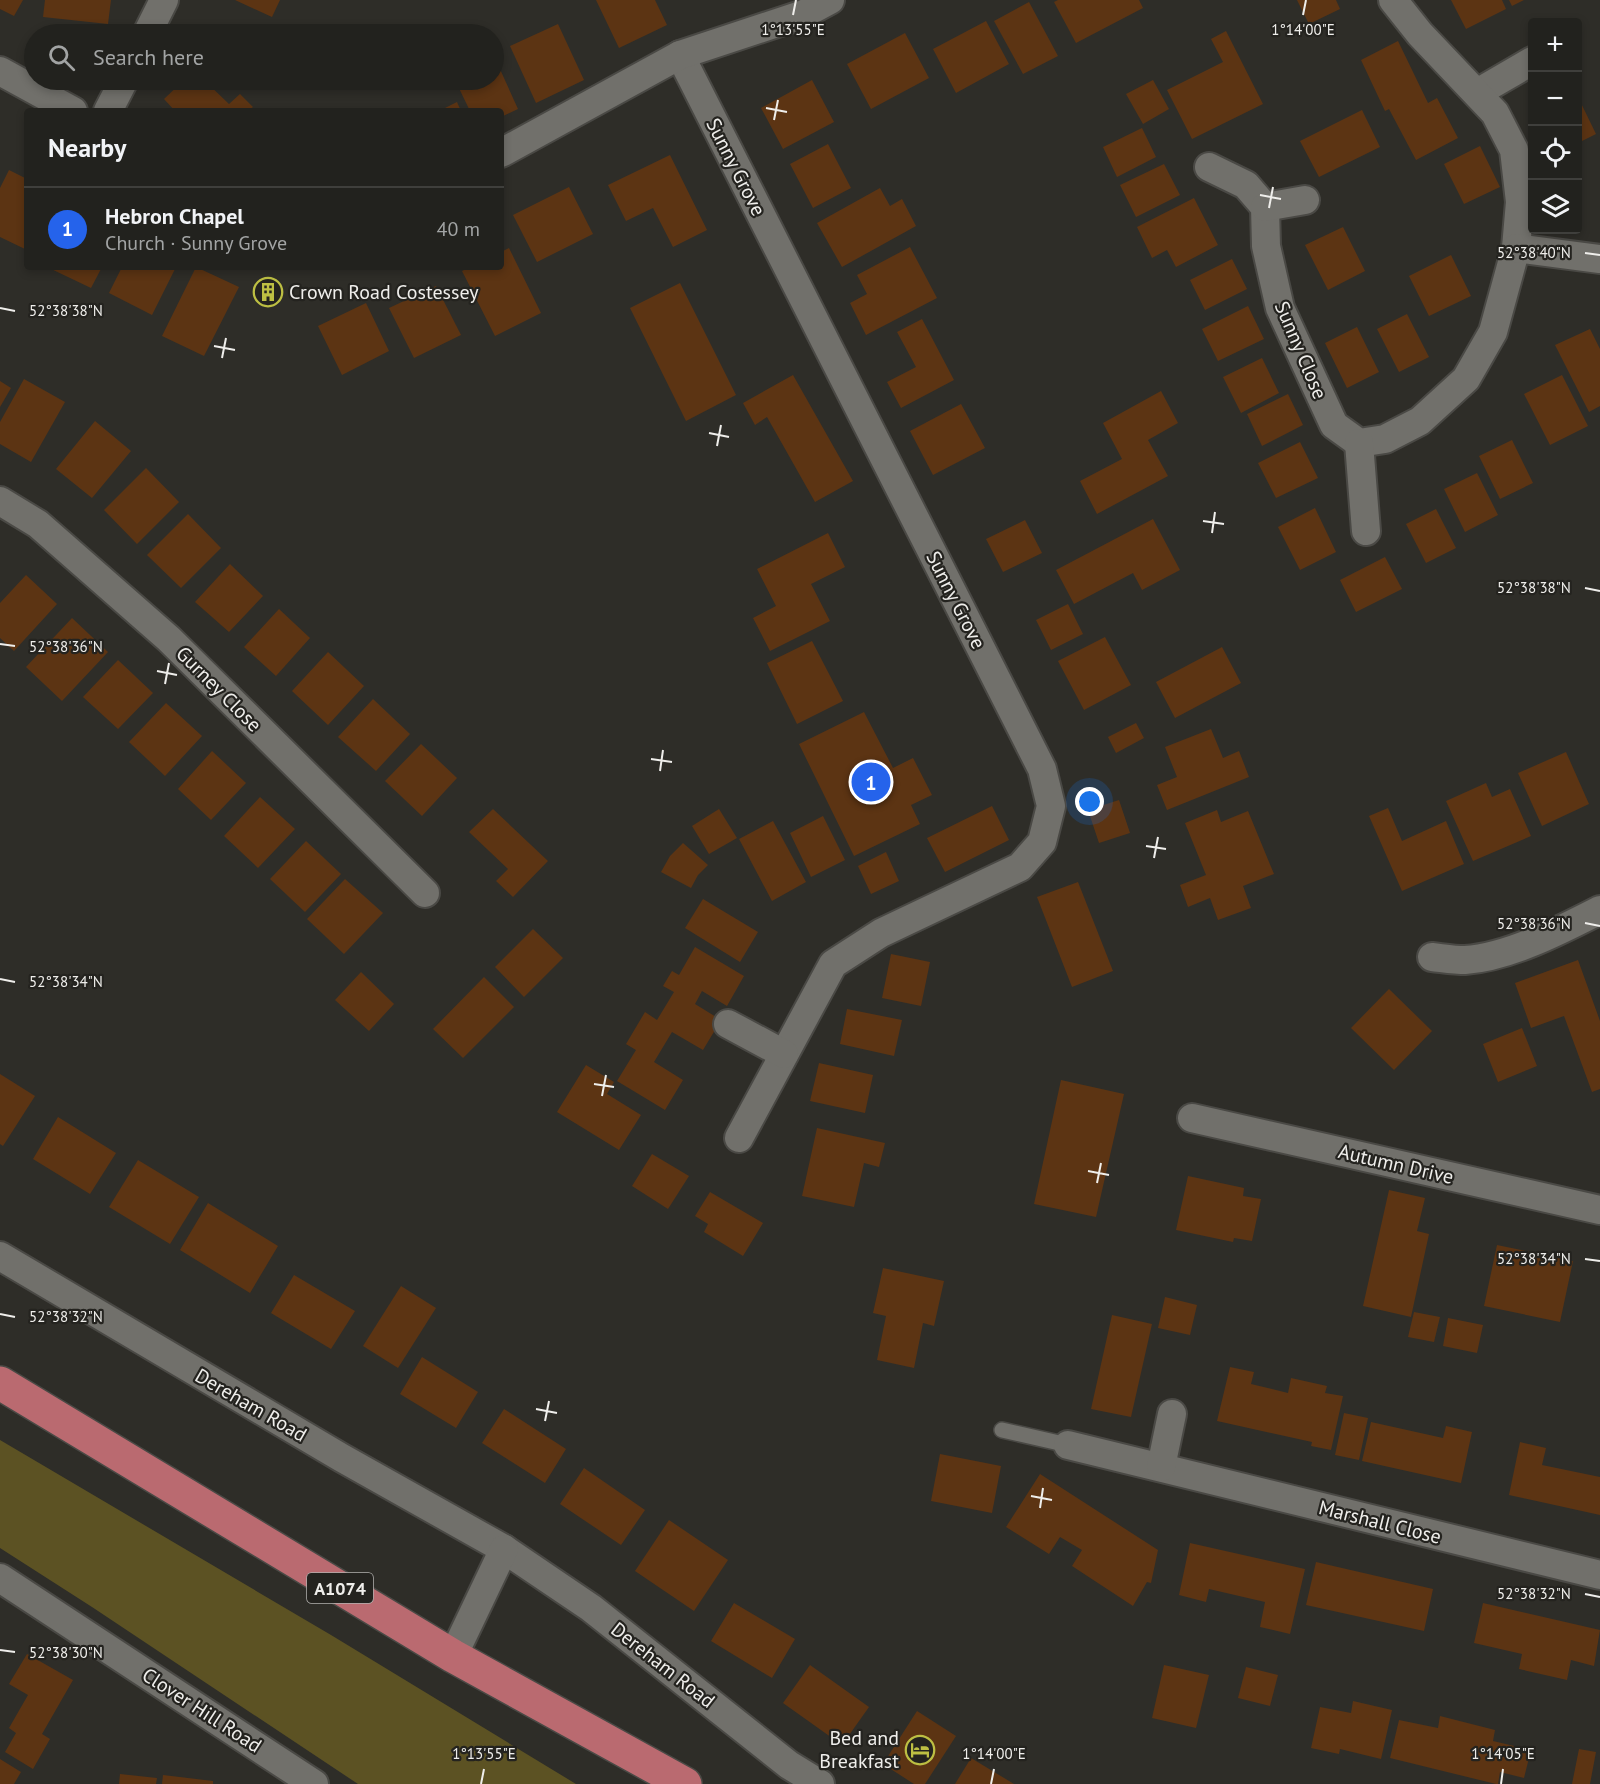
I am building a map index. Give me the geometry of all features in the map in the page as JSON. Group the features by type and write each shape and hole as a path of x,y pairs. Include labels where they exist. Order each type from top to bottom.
{"highway":[{"name":"A1074","path":"0,1383 453,1656 685,1784"}],"street":[{"path":"152,24 164,0"},
{"path":"504,151 680,55 804,14 830,0"},
{"path":"1366,531 1359,443 1385,439 1420,421 1466,379 1493,332 1516,248 1520,202 1514,150 1495,113 1420,34 1393,0"},
{"name":"Sunny Grove","path":"680,55 1042,769 1051,806 1042,842 1020,867 881,933 833,964 740,1138"},
{"path":"1477,93 1528,64"},
{"path":"0,71 24,84"},
{"path":"35,90 68,108"},
{"path":"110,108 119,90"},
{"path":"1209,167 1246,185 1265,207 1305,200"},
{"name":"Sunny Close","path":"1265,207 1266,246 1280,308 1334,425 1359,443"},
{"path":"1516,248 1600,259"},
{"name":"Gurney Close","path":"0,501 38,524 169,639 425,893"},
{"path":"1432,957 1464,960 1507,951 1600,910"},
{"path":"728,1024 784,1054"},
{"name":"Autumn Drive","path":"1192,1118 1600,1210"},
{"name":"Dereham Road","path":"0,1256 342,1458 504,1549 591,1608 789,1765 820,1784"},
{"path":"1161,1467 1172,1414"},
{"name":"Marshall Close","path":"1068,1445 1600,1575"},
{"path":"453,1656 504,1549"},
{"name":"Clover Hill Road","path":"2,1585 314,1784"}],"lane":[{"path":"1002,1430 1068,1445"}],"shaded area":[{"path":"0,1440 331,1635 576,1784 358,1784 0,1548"}],"building":[{"path":"0,0 23,0 14,16 0,9"},
{"path":"45,0 111,0 108,24 43,17"},
{"path":"235,0 280,0 272,17"},
{"path":"596,0 655,0 667,25 619,48"},
{"path":"1058,0 1139,0 1143,8 1076,43 1054,2"},
{"path":"1297,0 1336,0 1340,9 1309,24"},
{"path":"1451,0 1502,0 1506,9 1466,29"},
{"path":"1509,0 1524,0 1512,6"},
{"path":"1029,2 1058,56 1023,74 994,21"},
{"path":"986,21 1009,64 956,93 933,49"},
{"path":"558,24 584,80 536,103 510,46"},
{"path":"1226,31 1263,104 1192,139 1167,90 1223,62 1211,39"},
{"path":"905,33 929,78 871,109 847,64"},
{"path":"1398,41 1428,103 1437,98 1458,138 1416,160 1389,109 1385,111 1361,60"},
{"path":"504,78 518,109 504,116 504,108 469,108 460,90 504,90"},
{"path":"812,80 834,122 783,149 761,108"},
{"path":"1153,80 1169,109 1143,124 1126,94"},
{"path":"173,90 214,90 229,104 240,94 253,107 172,108 164,99"},
{"path":"457,102 460,108 445,108"},
{"path":"1582,105 1596,134 1582,141"},
{"path":"1362,110 1380,147 1319,177 1300,141"},
{"path":"1142,128 1156,157 1117,177 1103,147"},
{"path":"828,144 851,188 813,208 790,164"},
{"path":"1480,146 1500,187 1464,204 1444,164"},
{"path":"670,155 707,230 673,247 653,208 626,221 608,185"},
{"path":"1164,164 1180,195 1136,217 1120,185"},
{"path":"9,170 24,178 24,249 0,237 0,188"},
{"path":"569,187 593,234 537,262 513,215"},
{"path":"880,188 890,206 902,199 916,226 842,267 817,223"},
{"path":"1194,198 1218,245 1176,267 1167,250 1152,258 1137,227"},
{"path":"1343,227 1365,271 1328,290 1305,245"},
{"path":"910,247 937,298 866,335 850,303 867,294 857,275"},
{"path":"509,248 541,313 495,336 462,271 504,270 504,250"},
{"path":"1451,255 1471,296 1429,316 1409,276"},
{"path":"1232,259 1247,289 1205,310 1190,280"},
{"path":"53,270 100,270 91,288"},
{"path":"120,270 174,270 152,315 109,293"},
{"path":"195,270 202,270 239,287 204,356 162,336"},
{"name":"Crown Road Costessey","path":"267,277 282,289 268,307 253,294"},
{"path":"680,283 736,395 686,421 630,308"},
{"path":"436,286 461,335 414,358 389,308"},
{"path":"366,303 389,351 342,375 318,326"},
{"path":"1248,306 1264,339 1218,361 1202,329"},
{"path":"1407,314 1429,357 1399,372 1377,329"},
{"path":"922,319 954,380 901,408 887,382 916,367 897,332"},
{"path":"1357,327 1379,372 1347,388 1325,343"},
{"path":"1590,329 1600,349 1600,406 1589,412 1555,345"},
{"path":"1262,358 1279,393 1241,413 1223,377"},
{"path":"793,375 853,481 815,502 767,417 755,425 743,403"},
{"path":"1562,375 1588,426 1550,445 1524,394"},
{"path":"24,379 65,402 31,462 0,444 0,422"},
{"path":"0,381 11,388 0,407"},
{"path":"1161,391 1178,423 1148,440 1168,476 1097,514 1080,481 1122,459 1103,423"},
{"path":"1288,394 1303,425 1262,446 1247,414"},
{"path":"961,404 985,448 933,475 910,431"},
{"path":"95,421 131,451 92,498 56,469"},
{"path":"1512,440 1533,483 1500,499 1479,456"},
{"path":"1300,442 1318,478 1276,498 1258,463"},
{"path":"146,468 179,502 137,544 104,510"},
{"path":"1477,473 1498,515 1465,532 1444,489"},
{"path":"1315,508 1336,552 1300,570 1278,527"},
{"path":"1436,509 1456,548 1426,563 1406,524"},
{"path":"188,514 221,548 181,588 147,555"},
{"path":"1153,519 1180,570 1142,590 1133,573 1074,604 1056,570"},
{"path":"1025,520 1042,553 1003,572 986,539"},
{"path":"828,533 845,567 811,584 830,621 770,651 753,618 776,606 757,569"},
{"path":"1385,557 1402,589 1356,612 1340,580"},
{"path":"230,564 263,596 229,632 195,602"},
{"path":"26,575 57,604 14,651 0,638 0,603"},
{"path":"1068,604 1083,634 1051,650 1036,620"},
{"path":"279,609 310,638 276,676 244,647"},
{"path":"72,618 108,652 62,701 26,667"},
{"path":"1105,637 1131,685 1084,710 1058,661"},
{"path":"812,641 843,701 797,724 767,663"},
{"path":"1222,647 1241,683 1175,718 1156,682"},
{"path":"328,652 364,686 328,725 292,691"},
{"path":"118,660 153,693 118,729 83,697"},
{"path":"373,699 410,734 376,771 338,737"},
{"path":"166,703 202,736 165,776 129,742"},
{"path":"864,712 893,768 913,758 932,795 911,805 920,824 854,856 799,744"},
{"path":"1136,723 1144,738 1116,753 1108,737"},
{"path":"1211,729 1223,758 1239,751 1249,777 1167,810 1157,785 1177,777 1165,747"},
{"path":"421,744 457,778 422,816 385,781"},
{"path":"212,751 246,783 211,820 178,789"},
{"path":"1566,752 1589,804 1542,826 1518,773"},
{"path":"1486,783 1492,797 1510,789 1531,836 1473,861 1446,801"},
{"path":"260,797 295,829 258,868 224,836"},
{"path":"1119,800 1130,833 1099,843 1088,810"},
{"path":"992,806 1009,840 945,872 927,838"},
{"path":"1388,808 1402,841 1446,821 1464,864 1402,891 1369,816"},
{"path":"493,809 548,861 513,897 496,881 508,869 469,832"},
{"path":"719,809 737,838 709,854 692,826"},
{"path":"1217,810 1221,822 1248,811 1274,874 1243,886 1251,908 1218,920 1210,898 1188,907 1180,885 1206,875 1185,823"},
{"path":"823,816 845,860 811,877 790,833"},
{"path":"773,821 806,882 772,901 739,839"},
{"path":"306,841 341,874 305,912 270,879"},
{"path":"683,843 708,865 698,875 691,888 661,872 670,856"},
{"path":"886,852 899,881 871,894 858,866"},
{"path":"345,879 383,913 344,954 307,919"},
{"path":"1078,882 1113,971 1072,987 1037,897"},
{"path":"703,899 758,932 740,962 685,928"},
{"path":"533,929 563,958 524,997 495,967"},
{"path":"695,947 744,976 727,1006 702,991 695,1004 721,1020 703,1050 672,1032 654,1062 683,1080 665,1110 617,1081 636,1050 626,1044 645,1012 657,1020 674,992 663,986 672,971 679,975"},
{"path":"891,954 930,962 921,1006 882,998"},
{"path":"1578,960 1600,1021 1600,1089 1592,1092 1564,1016 1531,1028 1515,983"},
{"path":"361,972 394,1004 369,1031 335,1000"},
{"path":"484,977 514,1007 463,1058 433,1029"},
{"path":"1389,989 1432,1031 1394,1070 1351,1028"},
{"path":"847,1009 902,1020 894,1056 840,1044"},
{"path":"1522,1028 1537,1066 1498,1082 1483,1044"},
{"path":"819,1063 873,1075 865,1113 810,1101"},
{"path":"586,1065 614,1082 607,1094 641,1115 619,1150 557,1112"},
{"path":"0,1074 35,1096 3,1146 0,1144"},
{"path":"1061,1080 1124,1094 1096,1217 1034,1204"},
{"path":"58,1117 116,1153 90,1194 33,1159"},
{"path":"817,1128 885,1143 879,1167 864,1163 854,1207 802,1196"},
{"path":"652,1154 689,1176 668,1209 632,1186"},
{"path":"138,1160 199,1197 170,1244 109,1207"},
{"path":"1188,1176 1244,1188 1243,1196 1261,1199 1252,1241 1234,1238 1233,1242 1176,1230"},
{"path":"1389,1190 1425,1198 1417,1231 1429,1234 1411,1317 1363,1306"},
{"path":"710,1192 763,1223 743,1256 704,1232 708,1224 695,1216"},
{"path":"208,1203 278,1246 250,1293 180,1250"},
{"path":"1497,1245 1573,1261 1560,1322 1484,1306"},
{"path":"883,1268 944,1281 934,1326 923,1323 914,1368 877,1360 886,1316 873,1313"},
{"path":"294,1275 355,1311 331,1349 271,1313"},
{"path":"401,1286 436,1308 398,1368 363,1346"},
{"path":"1165,1297 1197,1305 1190,1335 1158,1328"},
{"path":"1414,1312 1440,1317 1434,1342 1408,1337"},
{"path":"1112,1315 1152,1324 1131,1417 1091,1409"},
{"path":"1448,1318 1483,1325 1477,1353 1443,1346"},
{"path":"422,1357 478,1392 456,1428 400,1394"},
{"path":"1230,1367 1254,1372 1251,1384 1288,1393 1291,1378 1327,1386 1325,1393 1343,1396 1331,1450 1311,1446 1312,1442 1217,1421"},
{"path":"504,1409 566,1449 545,1483 482,1443"},
{"path":"1344,1413 1368,1418 1359,1460 1335,1455"},
{"path":"1371,1422 1443,1438 1446,1426 1472,1432 1461,1483 1362,1461"},
{"path":"1520,1442 1546,1448 1542,1465 1600,1477 1600,1515 1509,1495"},
{"path":"940,1454 1001,1466 992,1513 931,1501"},
{"path":"584,1468 645,1510 621,1545 560,1504"},
{"path":"1040,1474 1158,1550 1151,1583 1147,1582 1133,1606 1072,1566 1082,1550 1060,1537 1049,1554 1006,1527"},
{"path":"669,1520 728,1560 694,1611 635,1571"},
{"path":"1190,1543 1305,1569 1290,1634 1260,1627 1265,1602 1209,1589 1206,1602 1179,1595"},
{"path":"1316,1562 1433,1589 1424,1631 1306,1605"},
{"path":"734,1603 795,1639 772,1678 711,1641"},
{"path":"1483,1603 1600,1630 1594,1666 1571,1660 1567,1680 1519,1669 1522,1654 1474,1643"},
{"path":"27,1654 73,1680 42,1734 50,1739 33,1769 5,1752 16,1733 9,1728 28,1695 9,1684"},
{"path":"810,1665 869,1707 842,1745 783,1703"},
{"path":"1164,1665 1209,1675 1196,1728 1152,1718"},
{"path":"1246,1667 1278,1675 1270,1706 1238,1698"},
{"path":"1353,1701 1392,1710 1381,1759 1340,1749 1339,1754 1311,1748 1320,1707 1351,1713"},
{"name":"Bed and Breakfast","path":"917,1711 956,1736 925,1784 914,1784 883,1764"},
{"path":"1440,1716 1495,1730 1493,1741 1531,1750 1524,1778 1500,1772 1498,1784 1496,1784 1390,1758 1399,1720 1438,1728"},
{"path":"1579,1749 1596,1752 1590,1784 1572,1784"},
{"path":"971,1758 1014,1784 955,1784"},
{"path":"0,1759 21,1772 14,1784 0,1784"},
{"path":"120,1774 157,1778 156,1784 119,1784"},
{"path":"163,1775 213,1781 213,1784 162,1784"}],"place":[{"name":"Crown Road Costessey","path":"268,292"},
{"name":"Hebron Chapel","path":"871,782"},
{"name":"Bed and Breakfast","path":"920,1750"}]}
